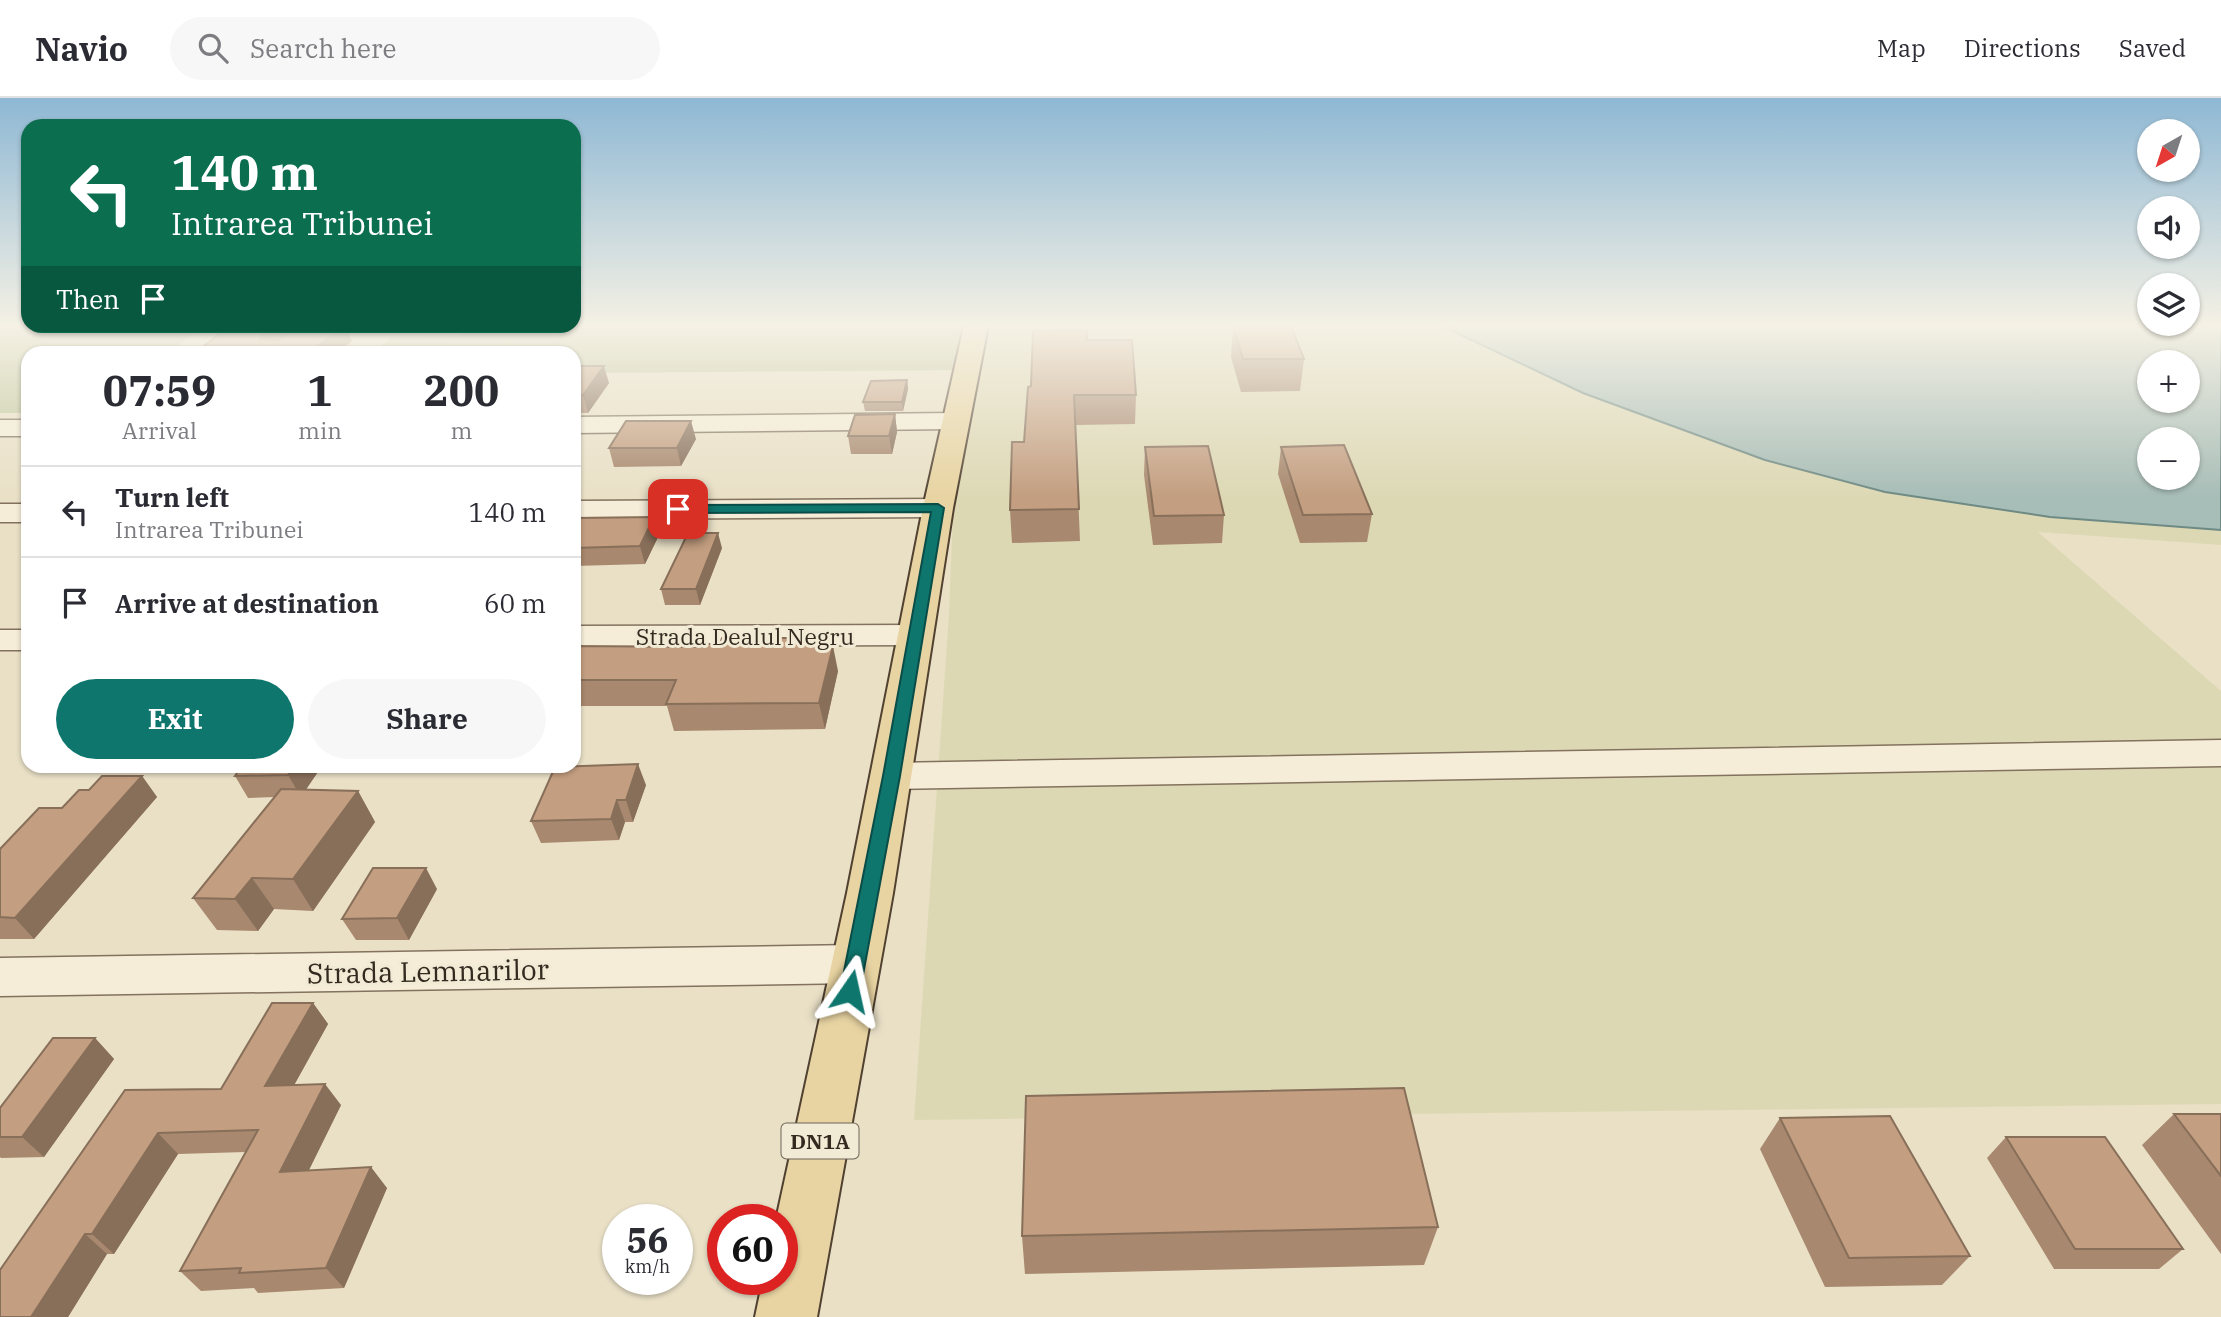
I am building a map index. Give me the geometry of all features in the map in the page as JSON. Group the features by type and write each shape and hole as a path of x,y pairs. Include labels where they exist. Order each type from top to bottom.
{"main road":[{"name":"DN1A","path":"786,1317 891,776 938,508 963,383"}],"street":[{"path":"581,425 955,421"},
{"path":"0,428 21,428"},
{"path":"581,510 938,508"},
{"path":"0,513 21,513"},
{"name":"Strada Dealul Negru","path":"581,636 916,635"},
{"path":"0,640 21,640"},
{"path":"891,776 2221,753"},
{"name":"Strada Lemnarilor","path":"0,977 855,964"}],"shaded area":[{"path":"963,383 1585,383 1885,492 2050,517 2221,530 2221,545 2038,532 2221,691 2221,1104 914,1120 949,614 957,412"}],"green space":[{"path":"0,383 21,383 21,413 0,413"}],"water":[{"path":"1562,383 2137,383 2137,413 2200,413 2200,383 2221,383 2221,530 2050,517 1885,492 1765,460"}],"building":[{"path":"581,383 592,383 583,395"},
{"path":"870,383 906,383 902,402 863,402"},
{"path":"1031,383 1135,383 1136,395 1074,395 1079,509 1010,510 1012,442 1024,442 1028,387"},
{"path":"895,414 889,436 848,436 855,415"},
{"path":"626,421 691,421 677,448 609,448"},
{"path":"1344,445 1372,514 1303,515 1281,447"},
{"path":"1208,446 1224,515 1154,516 1145,447"},
{"path":"654,517 640,546 581,548 581,518"},
{"path":"688,533 718,533 696,589 661,589"},
{"path":"722,638 808,638 807,643 833,646 819,703 666,704 676,680 581,680 581,646 702,647 703,644 720,644"},
{"path":"638,764 626,800 617,800 611,819 531,821 552,773 581,773 581,766"},
{"path":"237,773 289,773 288,775 235,776"},
{"path":"102,776 142,776 15,918 0,917 0,849 39,808 62,808 79,790 89,790"},
{"path":"281,789 358,791 293,879 252,878 235,899 193,898"},
{"path":"373,868 426,868 397,918 342,919"},
{"path":"272,1003 313,1003 265,1086 325,1084 280,1172 371,1167 326,1268 239,1273 241,1268 180,1271 258,1130 158,1133 92,1234 85,1234 31,1317 0,1317 0,1270 125,1090 221,1089"},
{"path":"53,1038 95,1038 22,1137 0,1137 0,1108"},
{"path":"1404,1088 1438,1227 1022,1236 1026,1096"},
{"path":"2174,1114 2221,1114 2221,1176"},
{"path":"1890,1116 1970,1256 1849,1258 1780,1118"},
{"path":"2006,1137 2105,1137 2183,1249 2075,1249"}],"route":[{"path":"678,509 938,508 870,893 850,991"}]}
